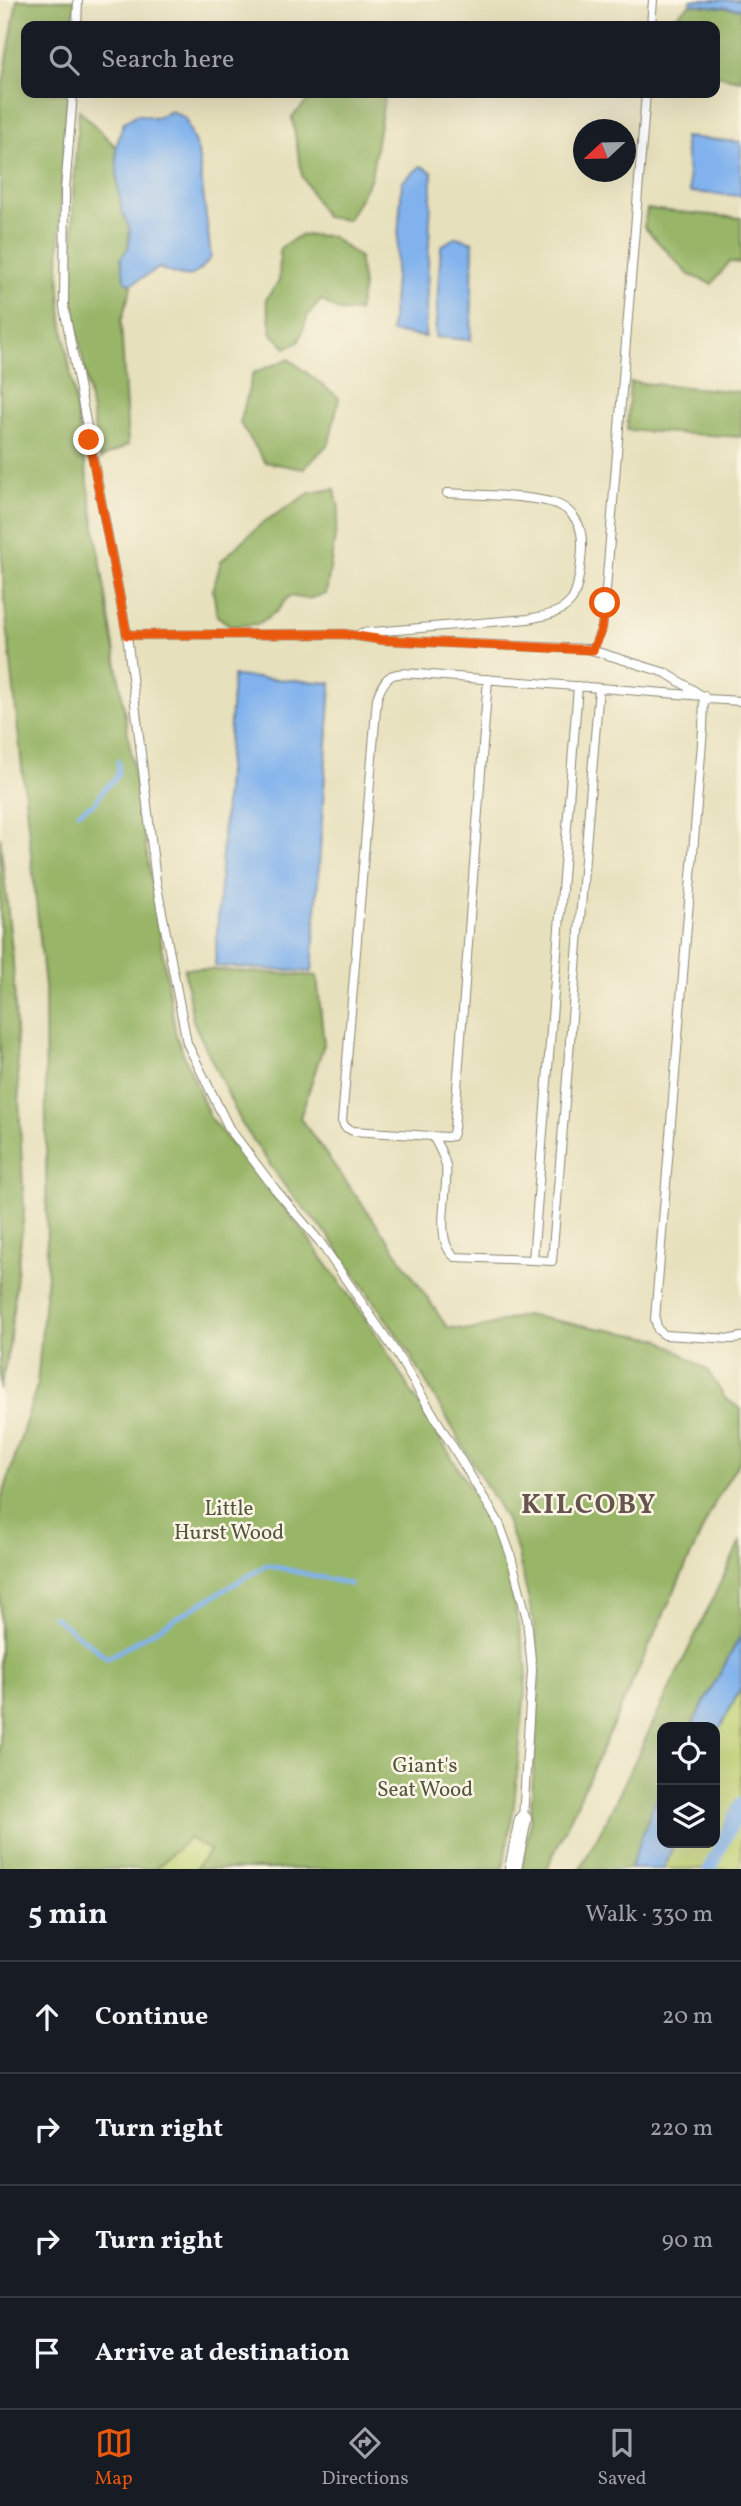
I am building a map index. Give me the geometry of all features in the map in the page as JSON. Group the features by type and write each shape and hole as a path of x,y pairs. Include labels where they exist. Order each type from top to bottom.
{"street":[{"path":"513,1869 523,1819"}],"lane":[{"path":"77,21 78,0"},
{"path":"651,21 653,0"},
{"path":"73,98 65,190 64,307 127,635 156,881 187,1043 229,1128 275,1189 320,1242 395,1351 499,1523 510,1553 527,1619 533,1670 523,1819"},
{"path":"593,650 602,628 605,603 646,98"},
{"path":"127,635 344,634 528,619 553,614 572,601 577,591 582,536 577,522 567,510 541,500 447,494"},
{"path":"344,634 383,640 593,650 666,673 707,699 741,701"},
{"path":"488,679 452,1136 353,1131 342,1121 377,698 390,675 397,673 488,679 704,696"},
{"path":"533,1260 578,686"},
{"path":"433,1136 444,1155 446,1169 443,1234 448,1252 455,1257 552,1261 600,688"},
{"path":"704,696 655,1319 658,1329 666,1335 732,1339 741,1337"}],"green space":[{"name":"Little Hurst Wood","path":"17,0 75,0 73,21 21,21 21,98 68,98 61,187 59,274 62,320 176,1036 210,1118 302,1230 369,1323 493,1525 504,1554 527,1669 514,1805 503,1869 195,1869 210,1850 189,1838 155,1869 0,1869 0,1505 37,1385 47,1274 45,987 4,596 0,522 0,102"},
{"path":"691,4 741,9 741,80 720,76 720,21 669,21"},
{"path":"310,98 384,98 371,178 348,220 325,217 302,176 292,117"},
{"path":"79,110 116,147 122,211 130,229 125,281 132,284 121,322 128,445 100,459 73,302 73,191"},
{"path":"647,209 741,218 741,263 729,262 712,284 689,275 644,227"},
{"path":"301,235 331,236 359,257 363,287 358,312 339,311 321,300 308,315 299,342 286,348 272,334 266,299 279,281 280,248"},
{"path":"289,359 339,398 329,443 304,469 265,462 240,423 253,373"},
{"path":"630,382 741,392 741,437 627,430"},
{"path":"335,489 339,510 326,594 307,599 289,596 277,611 258,624 231,626 217,616 213,590 221,561 262,523 310,493"},
{"path":"0,836 13,960 24,1211 9,1347 0,1390"},
{"path":"184,968 317,976 324,1044 300,1118 447,1327 471,1330 525,1315 659,1339 708,1371 725,1398 741,1409 741,1459 717,1498 547,1869 521,1869 530,1824 540,1671 533,1619 517,1550 505,1518 406,1348 328,1235 286,1188 242,1124 193,1021"},
{"path":"741,1540 741,1635 694,1722 657,1722 657,1796 630,1869 580,1869 608,1817"},
{"path":"741,1688 741,1869 664,1869 672,1848 720,1848 720,1728"},
{"path":"189,1838 210,1850 195,1869 155,1869"}],"water":[{"path":"691,0 741,0 741,9 691,4"},
{"path":"171,111 185,118 198,152 211,257 194,274 183,276 159,268 132,284 125,281 121,258 129,247 130,229 122,211 116,147 124,122 138,114 155,118"},
{"path":"684,137 741,142 741,196 690,192"},
{"path":"421,166 432,172 425,337 391,332 402,182"},
{"path":"456,237 473,242 471,340 435,337 441,246"},
{"path":"233,676 331,683 312,972 215,966"},
{"path":"741,1635 741,1688 720,1728 720,1722 694,1722"},
{"path":"657,1796 657,1848 672,1848 664,1869 630,1869"}],"waterway":[{"path":"79,812 96,802 104,789 116,778 118,761"},
{"path":"53,1616 108,1658 267,1565 350,1584"},
{"path":"710,1869 741,1804"}],"district":[{"name":"KILCOBY","path":"589,1505"}],"route":[{"path":"89,440 127,635 344,634 383,640 593,650 602,628 605,603"}],"park label":[{"name":"Giant's Seat Wood","path":"425,1778"}]}
